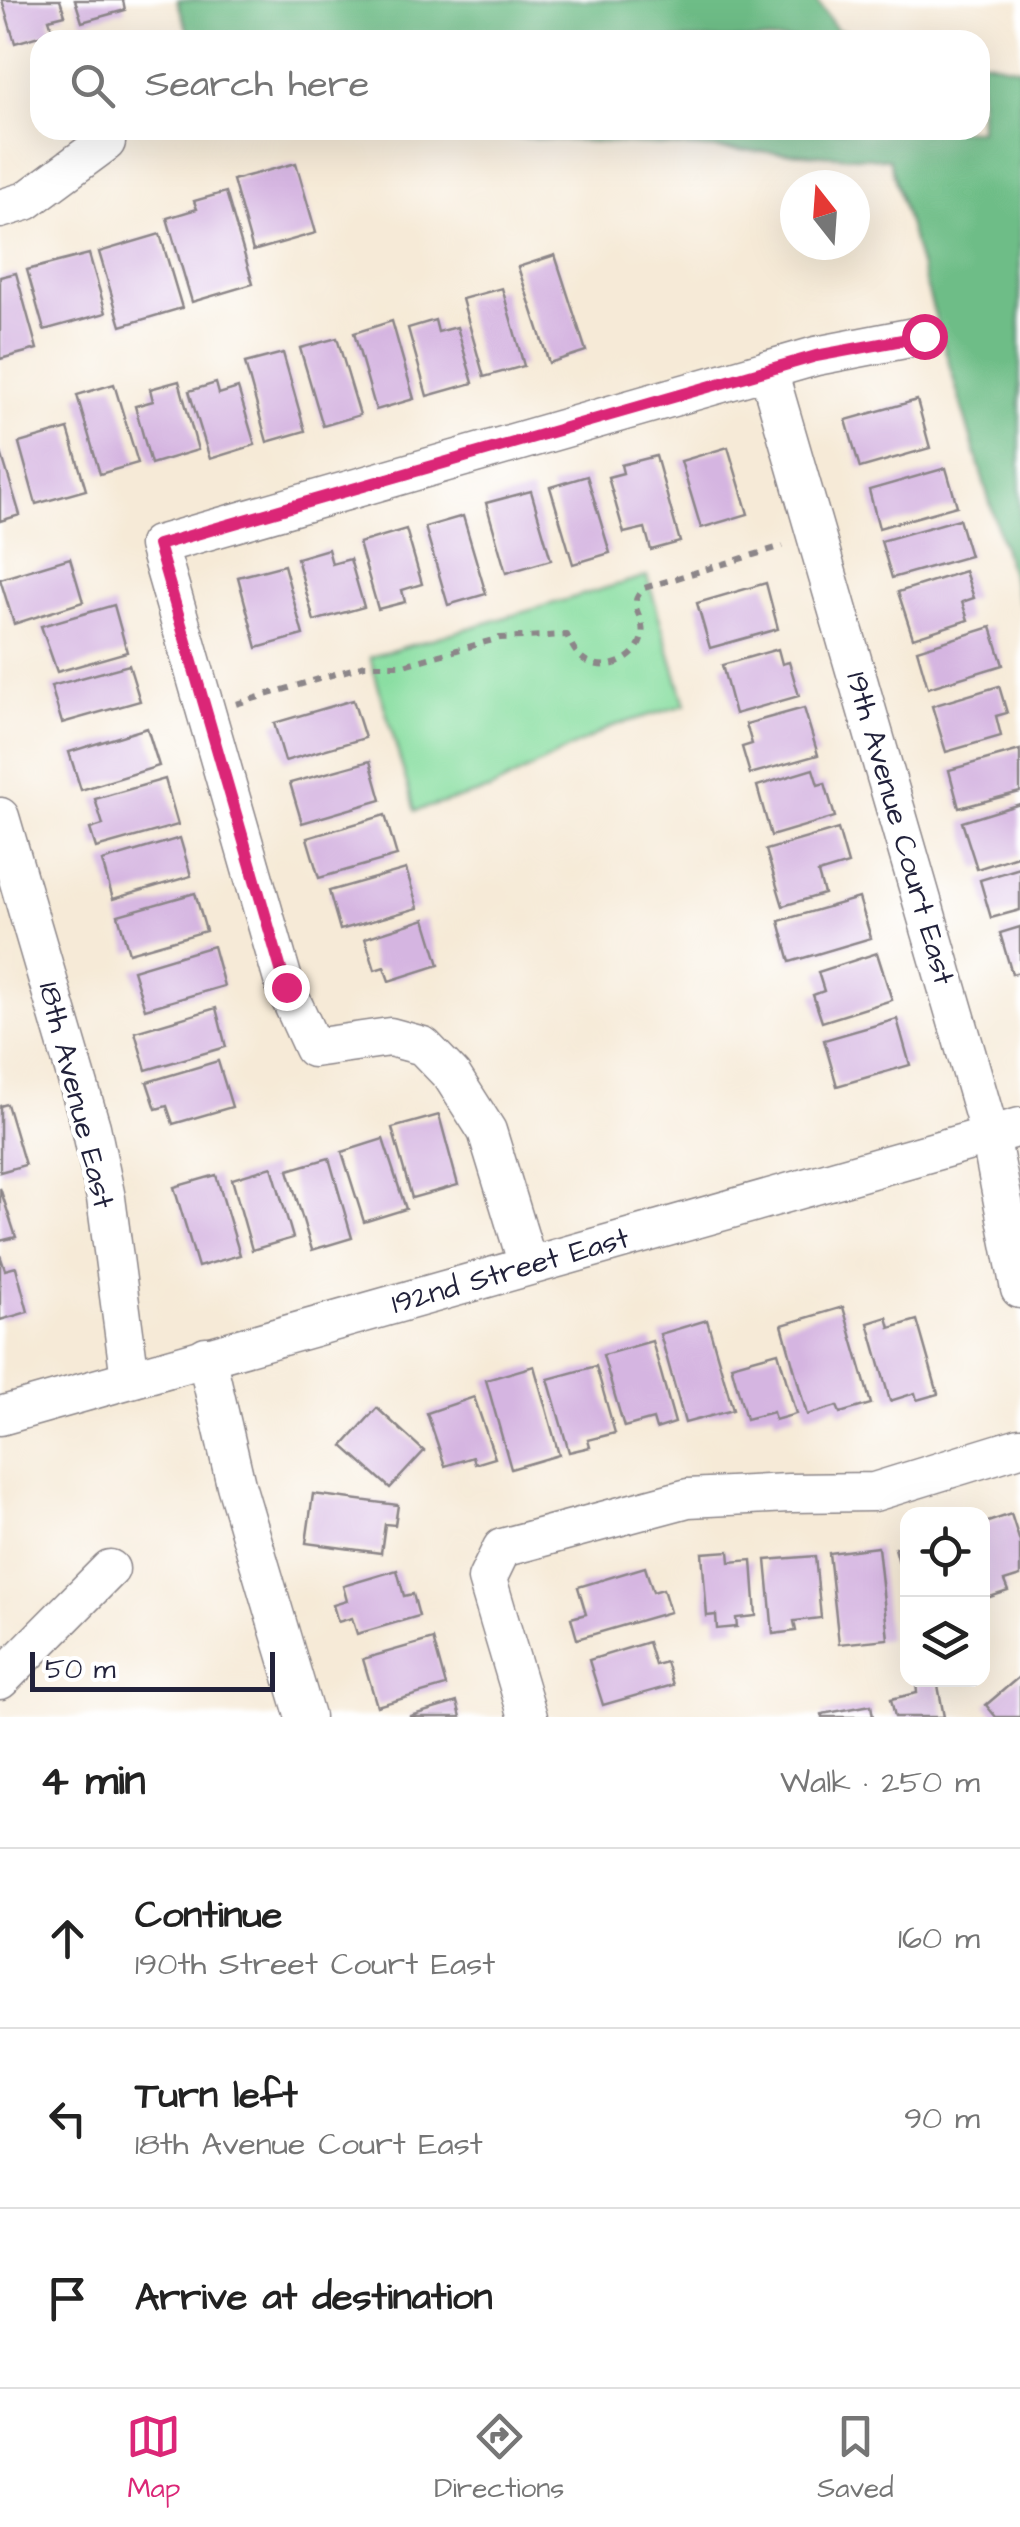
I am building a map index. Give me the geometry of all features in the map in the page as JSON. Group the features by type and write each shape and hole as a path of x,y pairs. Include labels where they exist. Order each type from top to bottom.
{"street":[{"path":"0,209 26,201 106,142"},
{"path":"528,1265 487,1131 452,1076 423,1046 390,1036 313,1048 286,987 158,545 816,356 924,336"},
{"name":"19th Avenue Court East","path":"768,370 816,536 1005,1131 1020,1288"},
{"name":"18th Avenue East","path":"0,817 92,1127 106,1198 130,1378"},
{"name":"192nd Street East","path":"0,1416 1005,1131"},
{"path":"206,1356 236,1485 305,1717"},
{"path":"528,1717 486,1578 502,1548 688,1498 874,1492 1020,1447"},
{"path":"0,1680 110,1569"}],"path":[{"path":"206,713 365,665 404,665 500,638 568,635 573,649 589,663 612,665 624,661 640,644 642,623 635,604 644,588 816,536"}],"green space":[{"path":"177,0 816,0 837,30 188,30"},
{"path":"990,62 1020,68 1020,605 889,159 565,140 990,140"},
{"path":"647,576 685,705 613,726 489,790 415,811 370,657"}],"building":[{"path":"2,0 60,0 65,15 49,19 52,30 30,30 30,39 15,43"},
{"path":"75,0 123,0 125,10 82,22"},
{"path":"296,163 316,233 253,251 233,180"},
{"path":"226,192 253,284 192,302 167,218 197,209 194,201"},
{"path":"160,234 182,308 121,326 99,252"},
{"path":"89,254 106,313 44,330 27,270"},
{"path":"555,255 586,351 549,363 518,267"},
{"path":"16,273 37,349 0,359 0,277"},
{"path":"502,288 524,366 484,377 462,299"},
{"path":"435,320 438,332 457,327 473,383 427,396 408,328"},
{"path":"392,321 414,399 376,410 354,333"},
{"path":"337,338 360,415 323,426 300,348"},
{"path":"283,353 305,431 267,442 245,363"},
{"path":"179,381 198,450 151,464 135,406 153,401 150,389"},
{"path":"216,383 219,394 238,388 255,445 210,459 189,391"},
{"path":"114,384 138,463 100,474 77,395"},
{"path":"917,400 930,448 860,468 846,420"},
{"path":"68,429 86,490 36,504 19,443"},
{"path":"728,447 748,514 701,528 681,461"},
{"path":"0,449 20,515 0,521"},
{"path":"656,456 680,542 651,550 645,528 624,533 608,477 623,473 621,465"},
{"path":"946,468 957,506 879,528 869,490"},
{"path":"587,476 610,553 573,564 550,487"},
{"path":"531,491 551,560 506,573 486,503"},
{"path":"463,516 486,594 448,605 425,527"},
{"path":"959,519 970,556 892,578 881,541"},
{"path":"406,529 422,584 402,590 405,602 378,609 359,543"},
{"path":"328,549 332,564 350,559 364,607 314,621 297,558"},
{"path":"70,558 83,602 14,624 0,579"},
{"path":"284,565 303,635 257,648 238,577"},
{"path":"965,571 974,598 962,602 968,620 913,638 898,592"},
{"path":"766,583 778,629 710,648 697,603"},
{"path":"114,605 127,652 57,672 41,626"},
{"path":"991,627 1003,665 928,688 917,650"},
{"path":"778,649 782,664 789,662 799,696 735,714 722,665"},
{"path":"129,665 140,701 62,723 51,686"},
{"path":"999,686 1007,713 996,716 1001,736 946,752 932,706"},
{"path":"353,700 365,738 285,761 274,723"},
{"path":"804,708 818,755 750,774 742,747 752,744 746,724"},
{"path":"147,728 159,766 81,790 69,752"},
{"path":"1020,750 1020,792 959,808 949,770"},
{"path":"370,761 381,800 302,823 290,783"},
{"path":"813,769 818,785 825,783 835,817 771,836 757,786"},
{"path":"165,779 178,825 96,848 90,829 103,825 95,799"},
{"path":"1020,804 1020,855 977,869 962,822"},
{"path":"385,815 397,856 319,878 307,838"},
{"path":"838,829 848,864 818,873 824,894 783,906 766,850"},
{"path":"180,838 191,876 113,899 102,861"},
{"path":"1020,868 1020,910 991,918 980,880"},
{"path":"406,869 418,908 340,930 329,891"},
{"path":"195,893 206,931 129,953 118,915"},
{"path":"859,898 871,938 790,962 779,921"},
{"path":"425,919 439,965 389,981 384,967 375,970 365,938"},
{"path":"1020,927 1020,972 1012,974 1000,933"},
{"path":"213,946 224,986 145,1009 133,970"},
{"path":"877,953 892,1000 822,1022 813,995 824,991 818,972"},
{"path":"216,1008 226,1047 146,1070 135,1032"},
{"path":"897,1019 910,1065 837,1086 824,1040"},
{"path":"218,1061 232,1107 173,1124 167,1106 156,1109 147,1082"},
{"path":"7,1104 25,1165 0,1172 0,1106"},
{"path":"439,1115 458,1185 412,1198 392,1128"},
{"path":"383,1139 406,1209 364,1222 342,1152"},
{"path":"329,1158 352,1238 312,1250 288,1170"},
{"path":"272,1167 293,1238 252,1250 232,1179"},
{"path":"216,1175 240,1255 198,1267 174,1187"},
{"path":"0,1188 16,1237 0,1241"},
{"path":"0,1255 5,1270 16,1267 28,1312 0,1320"},
{"path":"843,1307 871,1404 840,1413 837,1406 807,1415 782,1325"},
{"path":"887,1317 890,1328 917,1320 938,1394 917,1400 915,1393 890,1401 868,1323"},
{"path":"707,1320 733,1410 685,1423 660,1334"},
{"path":"652,1341 675,1423 656,1429 653,1419 624,1427 603,1355"},
{"path":"778,1352 796,1414 775,1420 773,1412 746,1419 731,1365"},
{"path":"534,1366 559,1455 511,1469 486,1380"},
{"path":"596,1366 615,1433 588,1440 590,1447 569,1452 548,1379"},
{"path":"474,1397 495,1458 475,1464 473,1457 445,1466 427,1413"},
{"path":"377,1408 424,1451 390,1488 343,1446"},
{"path":"313,1494 398,1505 395,1525 385,1524 381,1553 306,1543"},
{"path":"1011,1514 1020,1542 1020,1576 1004,1581 1008,1591 990,1597 990,1521"},
{"path":"878,1547 888,1639 839,1644 829,1553"},
{"path":"729,1551 730,1562 752,1560 756,1616 736,1618 737,1627 717,1629 716,1615 707,1616 702,1553"},
{"path":"815,1556 821,1618 794,1621 796,1631 773,1634 766,1560"},
{"path":"645,1567 653,1592 663,1589 670,1612 577,1639 571,1618 586,1614 578,1587"},
{"path":"397,1570 404,1596 413,1594 419,1616 357,1634 352,1618 338,1622 333,1605 347,1601 343,1586"},
{"path":"433,1639 446,1686 377,1706 363,1659"},
{"path":"648,1642 655,1665 666,1662 673,1685 603,1705 589,1660"},
{"path":"1020,1676 1020,1717 996,1717 986,1705"},
{"path":"916,1687 938,1687 944,1717 895,1717 891,1699 917,1693"},
{"path":"457,1702 461,1717 410,1717 410,1716"},
{"path":"871,1705 873,1717 822,1717 822,1714"}],"route":[{"path":"286,987 158,545 816,356 924,336"}]}
